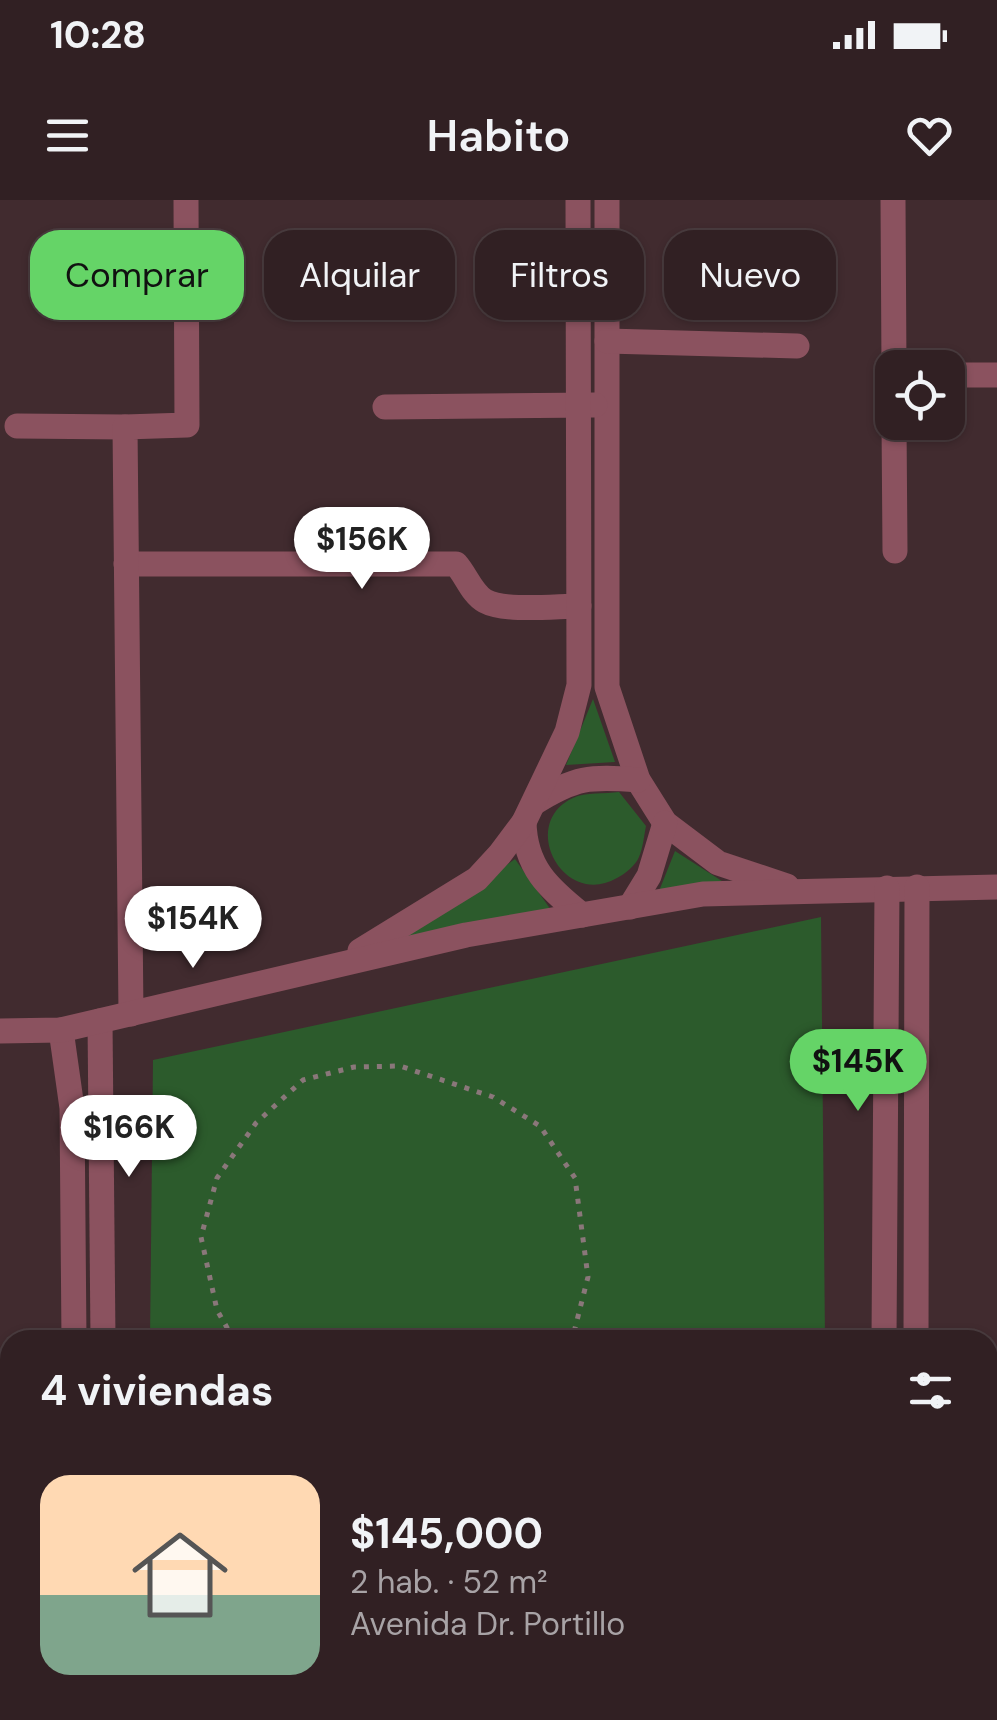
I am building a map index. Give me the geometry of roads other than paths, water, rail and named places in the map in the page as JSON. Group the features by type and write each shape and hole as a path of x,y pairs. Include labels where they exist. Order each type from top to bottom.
{"street":[{"path":"18,426 187,425 186,200"},
{"path":"578,200 579,685 567,732 528,813 526,850 550,890 582,915"},
{"path":"607,200 607,688 638,780 664,823 718,863 801,891"},
{"path":"893,200 894,350"},
{"path":"607,340 797,346"},
{"path":"965,375 997,375"},
{"path":"384,407 607,405"},
{"path":"124,426 131,1014"},
{"path":"894,440 895,551"},
{"path":"126,564 456,564 485,602 500,606 579,606"},
{"path":"338,964 477,879 528,813 562,784 595,777 638,780"},
{"path":"630,907 649,876 664,823"},
{"path":"0,1031 61,1030 466,935 703,894 997,887"},
{"path":"884,1330 887,888"},
{"path":"916,1330 918,888"},
{"path":"100,1021 103,1330"},
{"path":"61,1030 72,1108 74,1330"}]}
